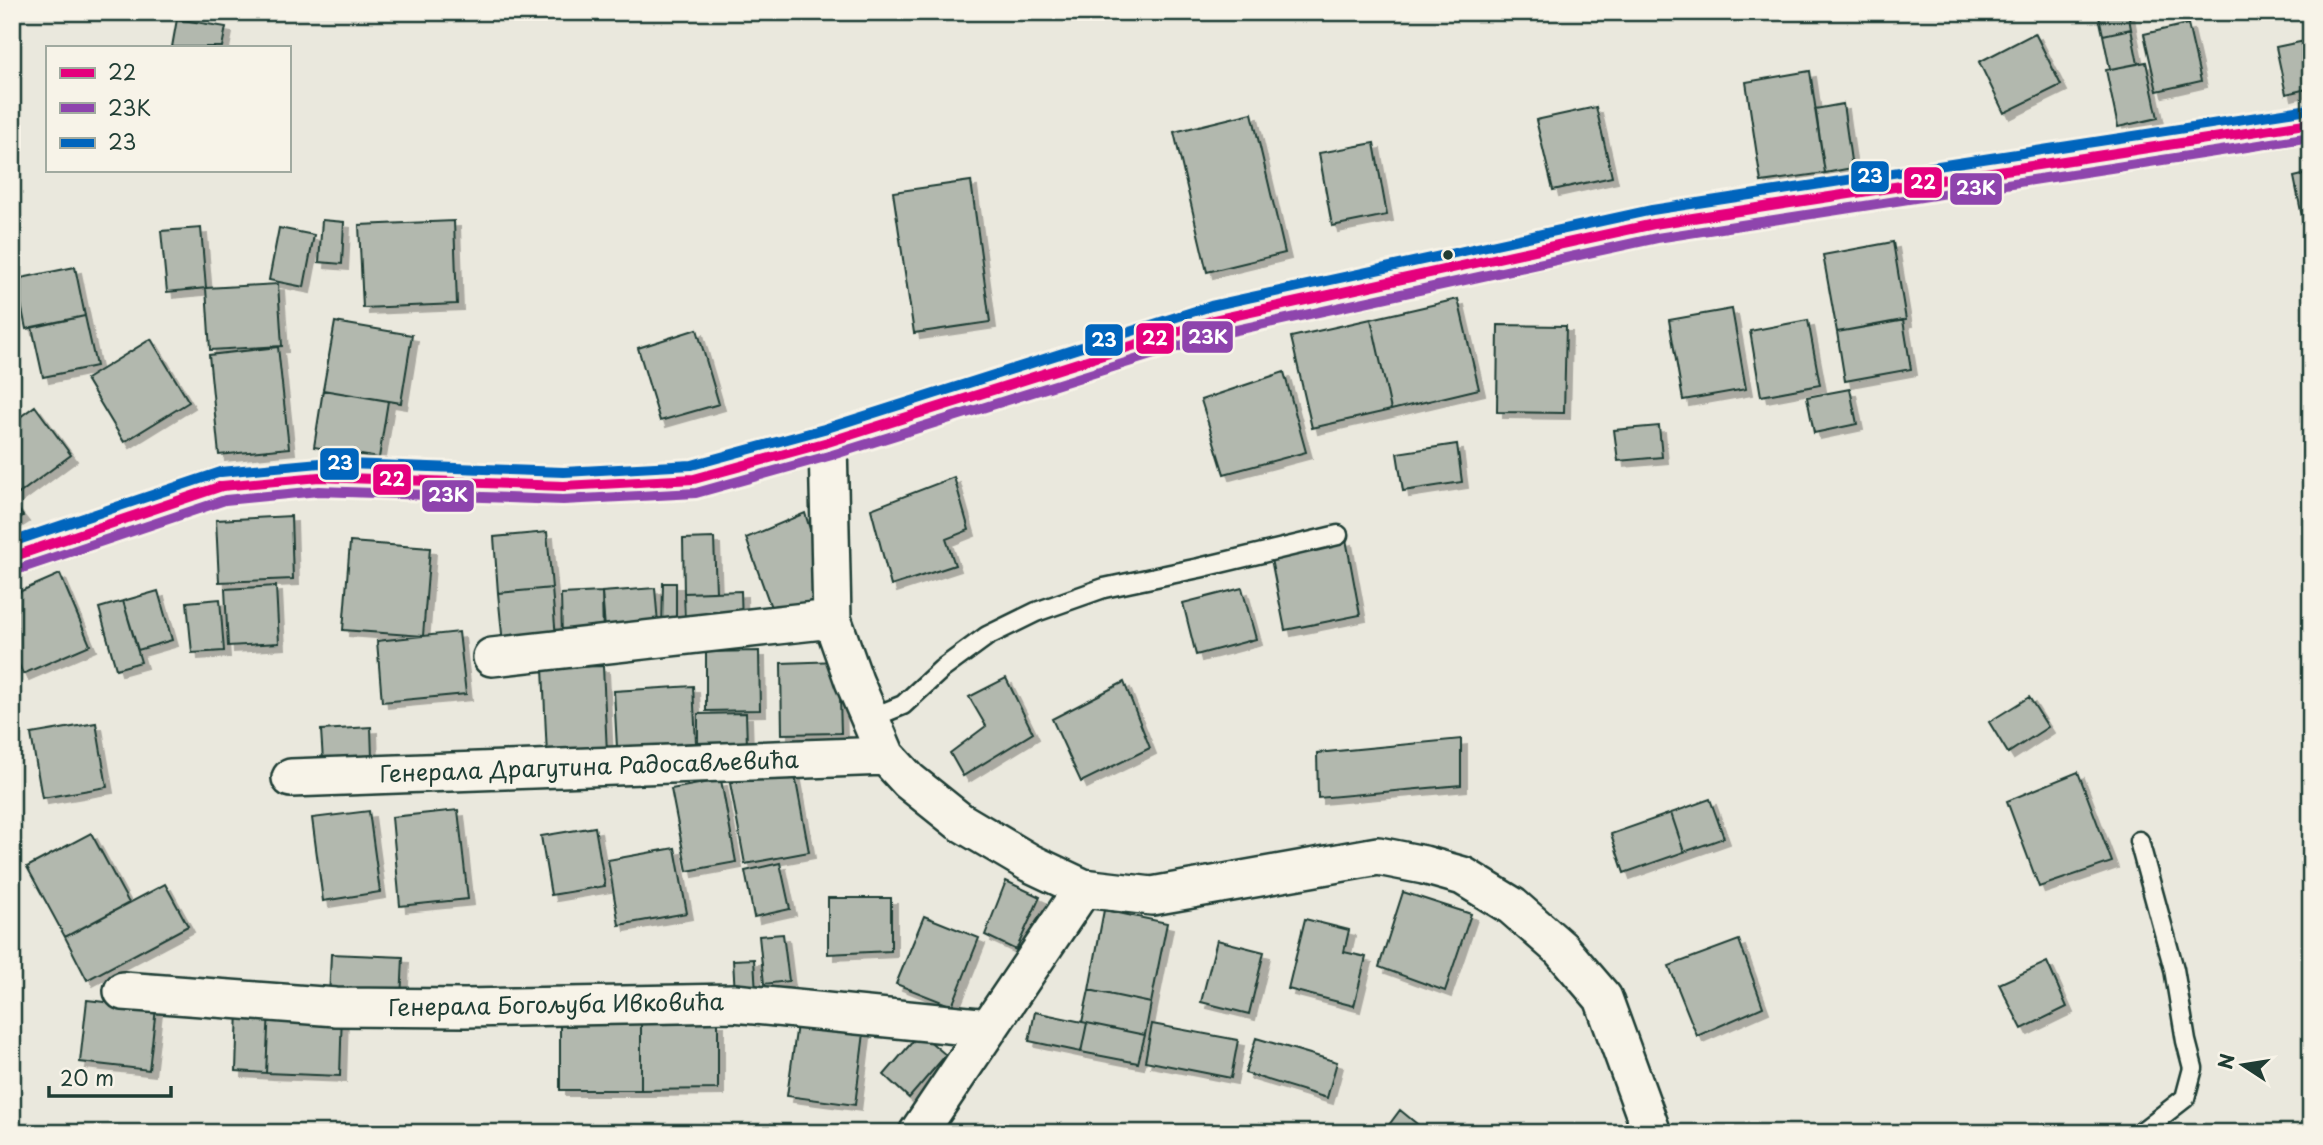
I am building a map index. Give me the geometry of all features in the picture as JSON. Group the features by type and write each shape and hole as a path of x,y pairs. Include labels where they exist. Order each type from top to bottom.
{"street":[{"path":"12,557 222,486 319,477 564,485 694,479 828,442 1214,320 1654,224 2311,123"},
{"path":"828,442 832,618 854,681 886,756 909,780 959,821 1030,863 1083,888 1152,897 1378,856 1463,876 1512,906 1561,949 1603,998 1652,1133"},
{"path":"492,657 832,618"},
{"name":"Генерала Драгутина Радосављевића","path":"291,778 886,756"},
{"path":"918,1133 1083,888"},
{"name":"Генерала Богољуба Ивковића","path":"123,991 336,1007 466,1008 734,1003 989,1028"}],"lane":[{"path":"872,718 903,705 942,669 987,636 1036,612 1104,588 1338,535"},
{"path":"2139,841 2174,969 2193,1068 2185,1098 2140,1133"}],"building":[{"path":"2098,12 2128,12 2131,29 2103,35"},
{"path":"2304,12 2311,12 2311,47"},
{"path":"177,19 226,27 222,46 172,46"},
{"path":"2188,24 2201,81 2157,91 2144,34"},
{"path":"2131,29 2138,64 2110,69 2103,35"},
{"path":"2035,33 2061,85 2004,113 1979,62"},
{"path":"2305,41 2311,68 2311,88 2286,94 2276,47"},
{"path":"2146,62 2158,118 2118,127 2106,70"},
{"path":"1810,71 1825,173 1761,182 1746,82"},
{"path":"1843,104 1852,168 1825,173 1815,109"},
{"path":"1596,107 1612,177 1553,190 1536,120"},
{"path":"1252,113 1285,253 1207,272 1174,132"},
{"path":"1374,143 1387,215 1332,226 1319,153"},
{"path":"2311,173 2311,261 2294,177"},
{"path":"971,181 990,322 914,333 893,192"},
{"path":"322,220 344,222 342,264 319,262"},
{"path":"454,221 457,304 363,308 359,225"},
{"path":"201,228 206,288 167,292 161,231"},
{"path":"279,228 314,235 304,287 269,280"},
{"path":"1893,242 1906,320 1837,332 1823,255"},
{"path":"75,267 85,316 26,329 16,279"},
{"path":"278,284 282,346 210,350 206,288"},
{"path":"1458,299 1479,389 1391,410 1371,319"},
{"path":"1732,309 1746,389 1683,400 1669,320"},
{"path":"85,316 96,366 43,377 32,327"},
{"path":"1371,319 1391,410 1312,428 1291,337"},
{"path":"1808,320 1820,385 1761,396 1750,331"},
{"path":"1903,320 1911,369 1845,381 1837,332"},
{"path":"335,322 412,335 401,403 323,390"},
{"path":"1498,325 1566,326 1564,413 1497,412"},
{"path":"697,329 719,404 660,421 638,348"},
{"path":"151,339 189,402 124,442 86,379"},
{"path":"278,347 289,448 219,455 209,355"},
{"path":"1284,372 1306,452 1224,474 1201,400"},
{"path":"1850,389 1857,424 1814,433 1807,397"},
{"path":"323,390 388,401 379,458 314,447"},
{"path":"35,406 71,455 12,499 12,423"},
{"path":"1659,426 1662,457 1618,461 1614,430"},
{"path":"1457,444 1462,482 1403,491 1397,453"},
{"path":"954,477 969,530 946,539 955,565 891,586 871,509"},
{"path":"12,502 23,516 12,523"},
{"path":"805,513 830,595 773,613 746,538"},
{"path":"291,516 293,579 219,582 216,520"},
{"path":"547,532 552,588 498,593 494,537"},
{"path":"714,538 716,592 684,593 683,539"},
{"path":"1346,539 1360,615 1285,630 1270,554"},
{"path":"350,542 430,548 423,636 343,630"},
{"path":"60,574 90,645 23,674 12,649 12,595"},
{"path":"663,583 676,583 676,631 662,631"},
{"path":"276,586 279,643 228,646 225,589"},
{"path":"552,588 556,639 503,644 498,593"},
{"path":"655,588 659,635 606,640 602,592"},
{"path":"1242,588 1256,639 1196,655 1183,603"},
{"path":"158,591 172,640 138,650 123,601"},
{"path":"741,591 742,624 685,626 684,593"},
{"path":"602,592 603,638 562,639 561,594"},
{"path":"220,599 224,651 192,653 187,602"},
{"path":"123,601 141,662 116,669 99,608"},
{"path":"459,632 466,694 382,702 377,641"},
{"path":"759,651 760,710 706,711 706,652"},
{"path":"839,661 841,733 782,734 781,663"},
{"path":"603,666 607,753 547,756 543,668"},
{"path":"1006,678 1033,733 963,776 950,753 986,726 969,697"},
{"path":"1124,682 1150,748 1081,782 1052,719"},
{"path":"693,686 696,743 617,748 614,691"},
{"path":"2029,697 2048,727 2008,753 1989,722"},
{"path":"746,713 747,746 698,747 698,714"},
{"path":"96,723 107,787 42,798 31,734"},
{"path":"371,727 372,758 323,761 321,730"},
{"path":"1461,739 1461,785 1318,798 1317,753"},
{"path":"794,770 809,852 745,864 730,783"},
{"path":"2078,772 2112,862 2039,887 2007,801"},
{"path":"721,780 736,862 687,871 671,789"},
{"path":"1710,799 1724,838 1684,852 1671,813"},
{"path":"458,810 468,899 400,906 392,817"},
{"path":"369,811 380,892 323,901 312,818"},
{"path":"1671,813 1684,852 1624,873 1611,834"},
{"path":"595,827 605,886 551,895 541,836"},
{"path":"91,833 129,903 65,937 27,867"},
{"path":"675,848 687,913 619,925 608,860"},
{"path":"780,863 790,909 754,917 745,871"},
{"path":"1006,881 1040,897 1016,950 985,935"},
{"path":"165,884 188,926 87,980 65,937"},
{"path":"1403,892 1471,914 1445,991 1379,967"},
{"path":"828,898 891,898 891,951 828,954"},
{"path":"1104,910 1167,923 1151,1003 1089,990"},
{"path":"924,916 979,938 952,1006 896,984"},
{"path":"1305,919 1349,930 1344,952 1366,957 1354,1006 1288,989"},
{"path":"783,934 789,981 764,984 759,936"},
{"path":"1217,940 1264,952 1249,1014 1201,1002"},
{"path":"1739,940 1763,1007 1697,1036 1669,966"},
{"path":"331,954 403,957 401,1001 329,999"},
{"path":"754,959 756,993 735,994 733,960"},
{"path":"2047,962 2067,1007 2022,1029 1999,984"},
{"path":"1089,990 1151,1003 1145,1035 1082,1022"},
{"path":"87,1000 156,1008 149,1070 80,1062"},
{"path":"238,1007 269,1008 266,1073 236,1071"},
{"path":"269,1008 342,1011 340,1076 266,1073"},
{"path":"1035,1012 1087,1023 1081,1052 1029,1041"},
{"path":"560,1015 641,1015 641,1090 560,1090"},
{"path":"798,1017 865,1025 855,1105 787,1096"},
{"path":"641,1021 718,1021 718,1089 641,1090"},
{"path":"1087,1023 1145,1035 1138,1063 1081,1052"},
{"path":"1152,1024 1238,1040 1231,1078 1145,1061"},
{"path":"920,1033 946,1055 909,1098 884,1075"},
{"path":"1256,1038 1337,1062 1327,1098 1245,1073"},
{"path":"1400,1110 1428,1133 1383,1133"},
{"path":"771,1124 813,1133 770,1133"}],"transit line":[{"name":"23","path":"12,542 221,472 320,463 564,472 692,465 824,429 1211,306 1652,210 2309,109"},
{"name":"22","path":"12,557 222,486 319,477 564,486 694,479 828,442 1214,320 1654,224 2311,123"},
{"name":"23К","path":"16,570 225,500 319,491 563,500 696,493 832,455 1218,334 1657,238 2311,137"}]}
